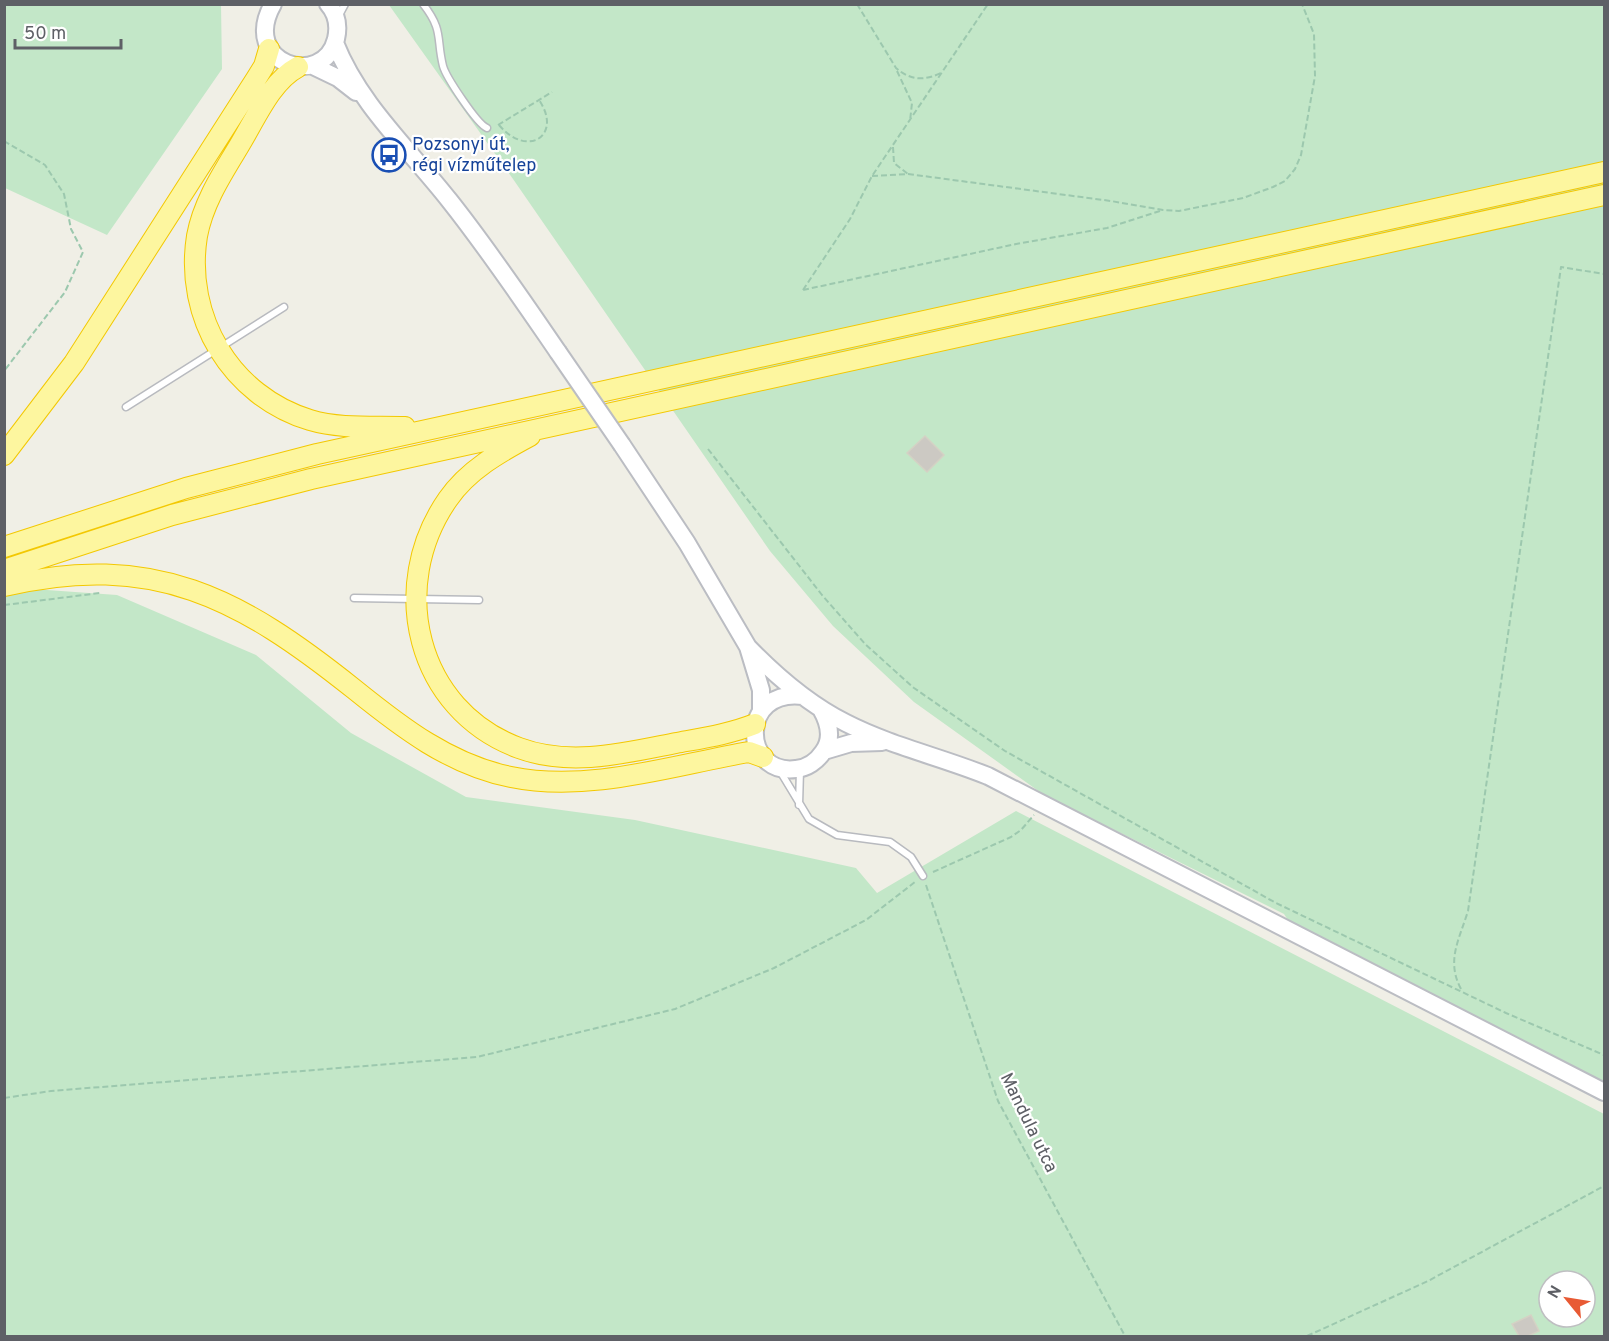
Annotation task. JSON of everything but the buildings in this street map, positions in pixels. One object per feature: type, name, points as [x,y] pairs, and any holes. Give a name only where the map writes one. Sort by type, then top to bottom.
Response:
[{"type":"highway","points":[[4,455],[74,363],[256,79],[264,66],[269,49]]},
{"type":"highway","points":[[304,66],[287,73],[274,90],[218,180],[198,234],[195,263],[201,313],[217,349],[237,376],[260,397],[284,410],[310,420],[336,426],[437,427]]},
{"type":"highway","points":[[4,547],[186,488],[437,427],[1605,172]]},
{"type":"highway","points":[[4,570],[182,512],[311,479],[555,423],[1605,195]]},
{"type":"highway","points":[[555,423],[498,453],[472,473],[449,497],[424,543],[417,570],[415,600],[422,647],[435,677],[457,706],[485,730],[519,748],[553,756],[619,754],[729,733],[758,717]]},
{"type":"highway","points":[[4,585],[79,573],[129,575],[173,583],[216,598],[298,644],[423,742],[463,762],[511,777],[557,782],[604,778],[749,752],[771,762]]},
{"type":"main road","points":[[273,4],[265,18],[263,34],[269,49],[276,58],[338,78],[364,97]]},
{"type":"main road","points":[[304,66],[330,52],[335,42],[337,20],[328,4]]},
{"type":"main road","points":[[335,42],[345,68],[364,97],[450,200],[496,262],[687,543],[748,647],[761,690],[757,747],[771,762],[800,769],[814,762],[824,751],[829,730],[821,709]]},
{"type":"main road","points":[[748,647],[782,682],[821,709],[890,742],[941,757],[988,776],[1605,1092]]},
{"type":"main road","points":[[758,717],[779,697],[803,696]]},
{"type":"main road","points":[[824,751],[851,743],[890,742]]},
{"type":"lane","points":[[337,20],[345,4]]},
{"type":"lane","points":[[423,4],[438,29],[443,69],[477,121],[487,128]]},
{"type":"lane","points":[[126,407],[284,307]]},
{"type":"lane","points":[[354,598],[479,600]]},
{"type":"lane","points":[[771,762],[809,819],[837,834],[890,842],[911,856],[923,876]]},
{"type":"lane","points":[[799,805],[800,769]]},
{"type":"path","points":[[857,4],[896,68],[912,103],[909,123]]},
{"type":"path","points":[[988,4],[872,176],[850,219],[803,290],[1016,244],[1107,228],[1163,210]]},
{"type":"path","points":[[872,176],[908,174],[1179,211],[1242,198],[1273,187],[1285,181],[1295,169],[1301,155],[1316,53],[1314,34],[1302,4]]},
{"type":"path","points":[[896,68],[913,79],[930,78],[944,72]]},
{"type":"path","points":[[487,128],[500,125],[552,92]]},
{"type":"path","points":[[500,125],[516,140],[527,143],[536,140],[544,132],[548,123],[547,115],[539,100]]},
{"type":"path","points":[[4,141],[45,165],[64,194],[71,228],[83,252],[64,292],[4,371]]},
{"type":"path","points":[[893,147],[894,162],[908,174]]},
{"type":"path","points":[[1461,989],[1452,974],[1455,951],[1468,911],[1561,267],[1605,274]]},
{"type":"path","points":[[708,448],[822,595],[866,645],[914,688],[1005,751],[1276,903],[1461,989],[1506,1013],[1605,1055]]},
{"type":"path","points":[[4,605],[100,593]]},
{"type":"path","points":[[4,1098],[63,1090],[477,1057],[675,1009],[774,968],[866,920],[923,876],[1011,837],[1021,830],[1041,803]]},
{"type":"path","name":"Mandula utca","points":[[923,876],[998,1101],[1125,1336]]},
{"type":"path","points":[[1307,1336],[1428,1281],[1605,1186]]},
{"type":"green space","points":[[4,5],[221,5],[222,69],[107,235],[5,188]]},
{"type":"green space","points":[[389,5],[1604,5],[1604,1082],[1292,926],[1284,914],[1044,795],[914,702],[833,626],[770,551],[513,179]]},
{"type":"green space","points":[[33,589],[117,595],[256,655],[351,733],[466,797],[635,820],[856,868],[877,893],[1016,811],[1604,1114],[1604,1336],[5,1336],[4,597]]},
{"type":"place","name":"Pozsonyi út, régi vízműtelep","points":[[389,155]]}]
